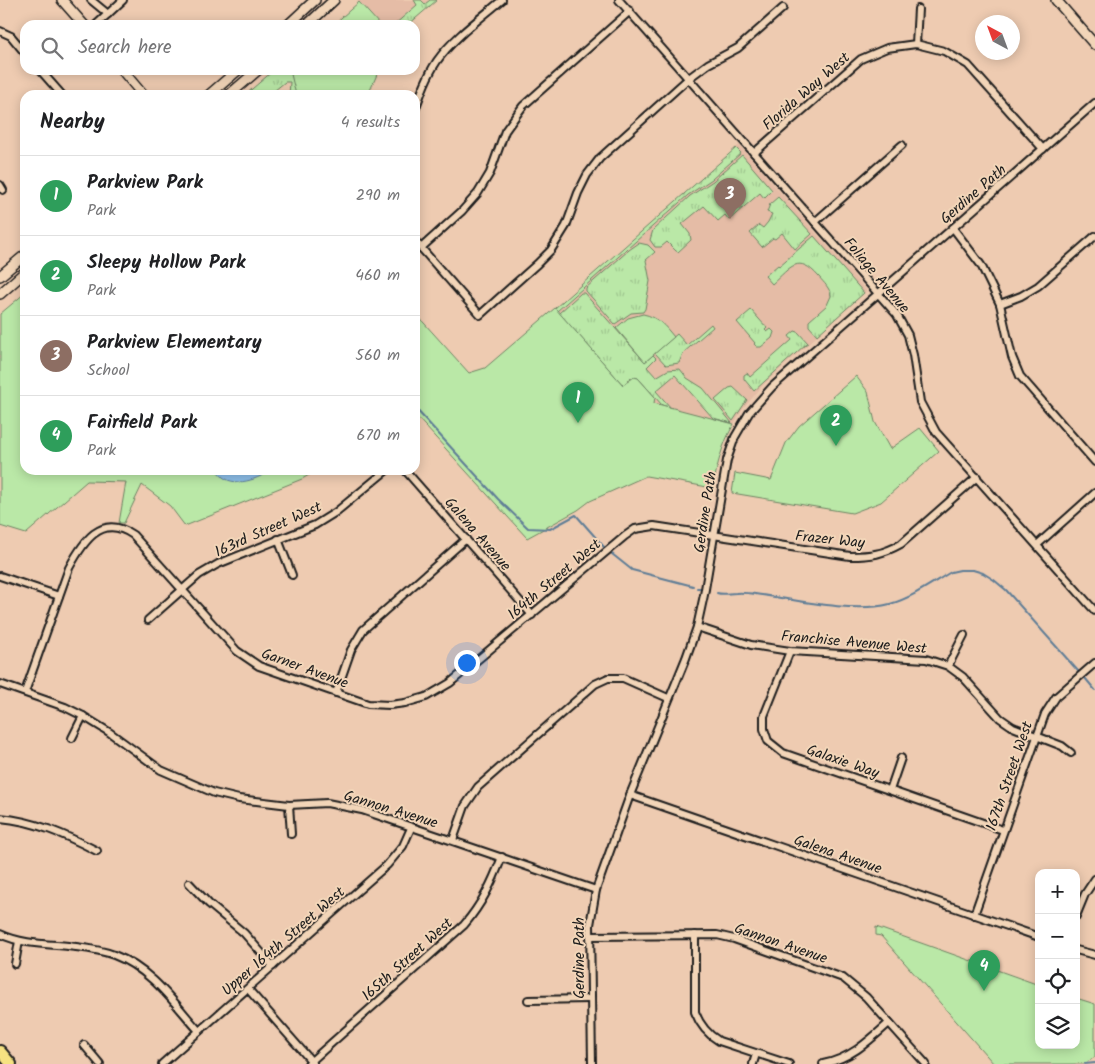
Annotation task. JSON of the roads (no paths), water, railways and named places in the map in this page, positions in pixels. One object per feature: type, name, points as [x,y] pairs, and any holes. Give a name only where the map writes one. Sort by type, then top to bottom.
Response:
[{"type":"main road","points":[[62,0],[80,20]]},
{"type":"main road","points":[[293,20],[315,0]]},
{"type":"main road","points":[[312,20],[334,0]]},
{"type":"main road","points":[[1056,0],[1095,45]]},
{"type":"main road","points":[[126,75],[139,90]]},
{"type":"main road","points":[[215,90],[232,75]]},
{"type":"main road","points":[[235,90],[252,75]]},
{"type":"main road","points":[[0,276],[20,258]]},
{"type":"main road","points":[[0,294],[20,276]]},
{"type":"main road","points":[[0,1051],[11,1064]]},
{"type":"street","points":[[91,0],[108,14]]},
{"type":"street","points":[[101,20],[123,0]]},
{"type":"street","points":[[420,95],[424,83],[438,60],[452,44],[502,0]]},
{"type":"street","name":"Foliage Avenue","points":[[619,0],[897,315],[908,335],[913,354],[920,402],[936,432],[1095,611]]},
{"type":"street","points":[[630,11],[523,106],[506,131],[490,173],[478,193],[462,211],[421,248],[480,315],[538,264],[551,250],[566,226],[578,193],[587,176],[600,158],[689,78],[708,64],[738,48],[783,8]]},
{"type":"street","points":[[916,44],[918,9]]},
{"type":"street","points":[[0,31],[11,36],[20,47]]},
{"type":"street","name":"Florida Way West","points":[[754,153],[861,59],[887,48],[916,44],[944,50],[968,65],[1043,149]]},
{"type":"street","points":[[44,75],[58,90]]},
{"type":"street","name":"Gerdine Path","points":[[592,1064],[590,936],[591,913],[596,890],[630,795],[697,627],[727,460],[735,437],[749,413],[772,387],[1095,103]]},
{"type":"street","points":[[815,222],[902,146]]},
{"type":"street","points":[[952,228],[981,265],[1000,304],[1012,356],[1020,376],[1095,462]]},
{"type":"street","points":[[1000,304],[1021,296],[1038,286],[1095,236]]},
{"type":"street","name":"163rd Street West","points":[[148,620],[199,575],[218,564],[315,524],[336,512],[381,475]]},
{"type":"street","name":"Galena Avenue","points":[[409,475],[532,615]]},
{"type":"street","name":"Frazer Way","points":[[714,535],[850,556],[874,556],[889,551],[901,544],[976,477]]},
{"type":"street","points":[[1037,545],[1095,493]]},
{"type":"street","name":"Garner Avenue","points":[[59,596],[69,568],[80,549],[97,531],[112,526],[120,527],[133,535],[237,651],[249,660],[270,671],[368,704],[405,703],[426,696]]},
{"type":"street","name":"164th Street West","points":[[426,696],[450,683],[635,529],[654,526],[714,535]]},
{"type":"street","points":[[278,539],[292,575]]},
{"type":"street","points":[[336,693],[351,650],[363,630],[466,539]]},
{"type":"street","points":[[0,576],[59,596],[26,692]]},
{"type":"street","name":"Franchise Avenue West","points":[[697,627],[751,645],[790,651],[926,660],[948,666],[963,677],[1000,718],[1012,727],[1062,746],[1071,753]]},
{"type":"street","points":[[948,666],[964,635]]},
{"type":"street","name":"Galaxie Way","points":[[790,651],[764,716],[764,729],[768,741],[783,753],[1004,830]]},
{"type":"street","name":"167th Street West","points":[[974,915],[1045,714],[1056,697],[1095,663]]},
{"type":"street","points":[[452,840],[465,806],[478,787],[595,684],[608,678],[623,678],[668,698]]},
{"type":"street","name":"Gannon Avenue","points":[[0,684],[26,692],[84,716],[155,766],[214,793],[239,799],[290,805],[327,803],[362,810],[596,890]]},
{"type":"street","points":[[72,738],[84,716]]},
{"type":"street","points":[[890,790],[901,758]]},
{"type":"street","name":"Galena Avenue","points":[[630,795],[1035,936]]},
{"type":"street","points":[[290,805],[291,834]]},
{"type":"street","points":[[0,818],[35,824],[66,835],[97,851]]},
{"type":"street","name":"Upper 164th Street West","points":[[162,1064],[388,865],[403,846],[411,828]]},
{"type":"street","name":"165th Street West","points":[[311,1063],[464,925],[477,910],[486,894],[502,857]]},
{"type":"street","points":[[1077,914],[1085,894],[1095,879]]},
{"type":"street","points":[[189,883],[209,904],[244,933],[274,966]]},
{"type":"street","points":[[0,934],[19,941],[96,950],[113,954],[127,961],[154,980],[199,1031]]},
{"type":"street","points":[[695,935],[695,1012],[699,1022],[711,1036],[719,1041],[789,1064]]},
{"type":"street","name":"Gannon Avenue","points":[[590,936],[717,935],[734,939],[835,974],[859,990],[926,1064]]},
{"type":"street","points":[[16,964],[19,941]]},
{"type":"street","points":[[1080,951],[1095,955]]},
{"type":"street","points":[[248,989],[311,1063]]},
{"type":"street","points":[[528,1000],[591,1000]]},
{"type":"street","points":[[823,1064],[852,1053],[889,1023]]},
{"type":"street","points":[[84,1046],[100,1064]]},
{"type":"street","points":[[753,1064],[756,1054]]},
{"type":"water","points":[[263,475],[242,482],[228,480],[222,476]]},
{"type":"waterway","points":[[420,413],[498,499],[528,528],[550,529],[576,515],[604,547]]},
{"type":"waterway","points":[[612,554],[632,570],[693,586]]},
{"type":"waterway","points":[[717,593],[749,593],[844,607],[876,606],[890,604],[906,598],[951,572],[973,570],[983,573],[1006,590],[1078,671]]},
{"type":"waterway","points":[[1085,678],[1095,690]]},
{"type":"waterway","points":[[1085,1064],[1095,1063]]},
{"type":"place","name":"Parkview Elementary","points":[[730,219]]},
{"type":"place","name":"Parkview Park","points":[[578,423]]},
{"type":"place","name":"Sleepy Hollow Park","points":[[836,446]]},
{"type":"place","name":"Fairfield Park","points":[[984,991]]}]
